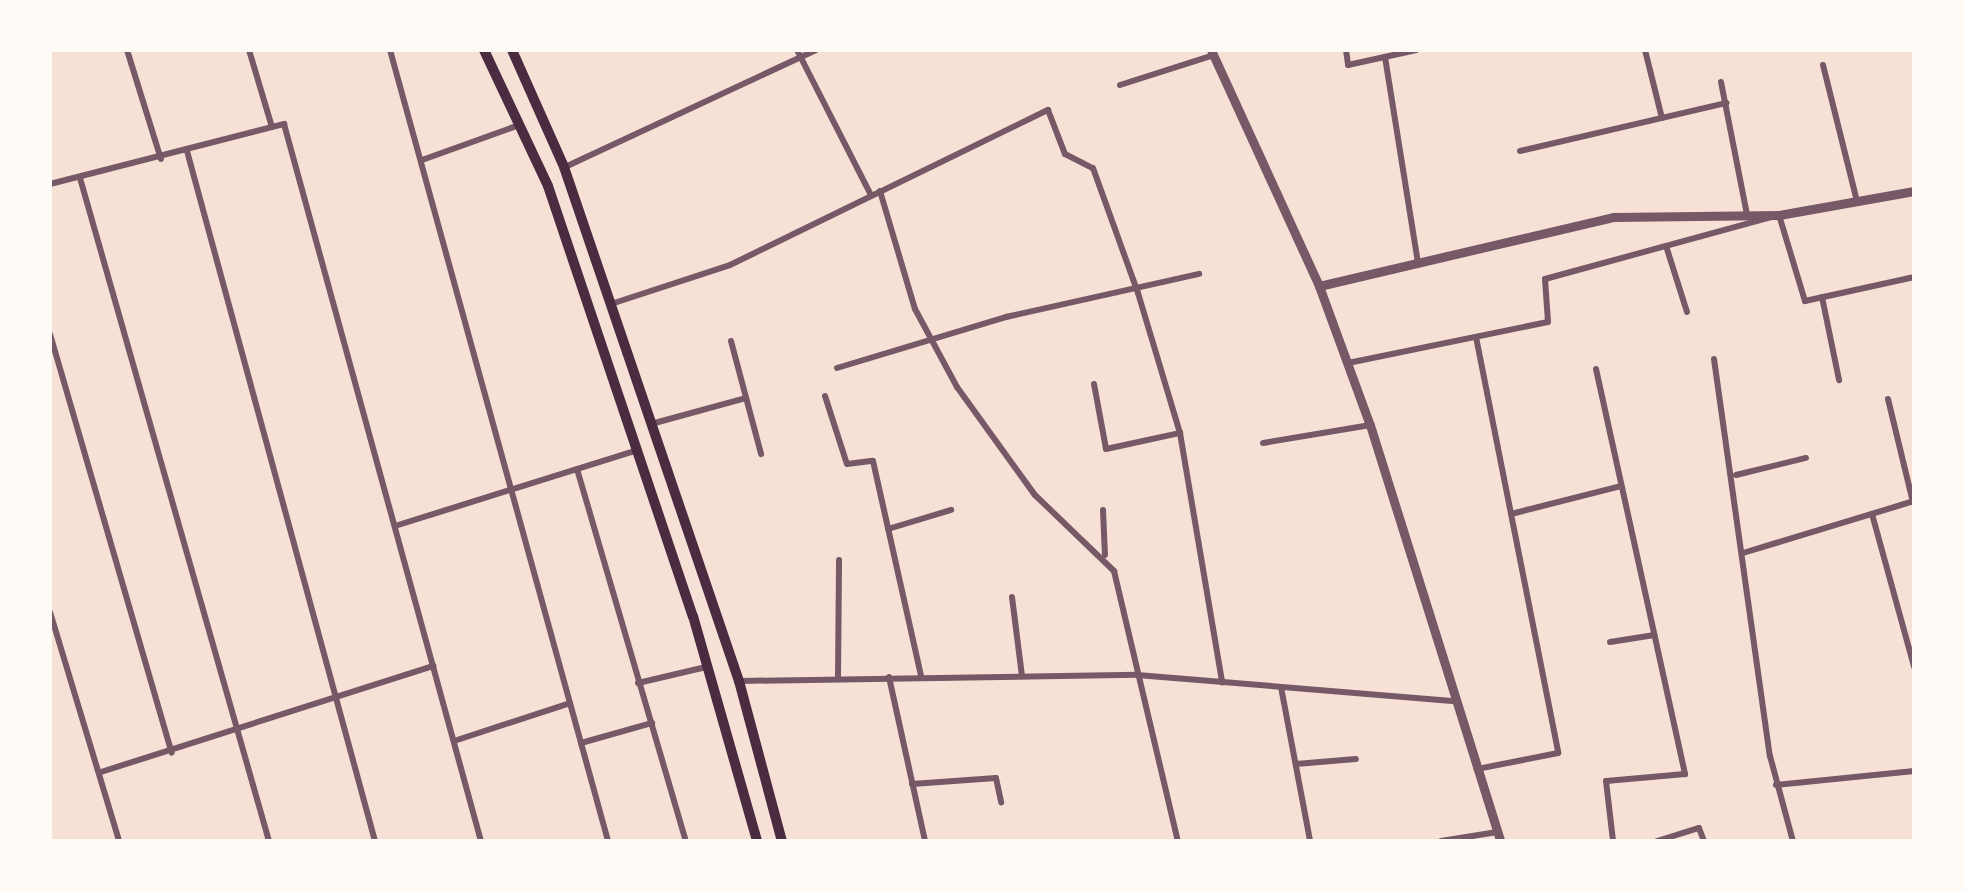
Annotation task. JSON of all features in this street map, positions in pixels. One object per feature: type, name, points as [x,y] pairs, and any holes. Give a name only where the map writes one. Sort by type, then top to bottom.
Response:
[{"type":"main road","points":[[484,50],[519,125],[637,450],[683,586],[757,841]]},
{"type":"main road","points":[[512,50],[564,167],[704,577],[739,681],[782,841]]},
{"type":"main road","points":[[683,586],[704,577]]},
{"type":"street","points":[[127,50],[161,159]]},
{"type":"street","points":[[248,50],[272,127]]},
{"type":"street","points":[[390,50],[608,841]]},
{"type":"street","points":[[564,167],[799,54],[816,50]]},
{"type":"street","points":[[1346,50],[1348,65],[1416,50]]},
{"type":"street","points":[[1645,50],[1662,118]]},
{"type":"street","points":[[1120,86],[1213,52],[1319,286],[1370,425],[1498,837],[1441,841]]},
{"type":"street","points":[[799,54],[871,195]]},
{"type":"street","points":[[1385,57],[1418,262]]},
{"type":"street","points":[[1824,65],[1857,202]]},
{"type":"street","points":[[1721,82],[1747,214]]},
{"type":"street","points":[[1520,151],[1727,103]]},
{"type":"street","points":[[610,304],[730,265],[1048,110],[1065,154],[1093,168],[1138,293],[1180,433],[1222,682]]},
{"type":"street","points":[[50,184],[161,159],[284,124],[481,841]]},
{"type":"street","points":[[422,160],[519,125]]},
{"type":"street","points":[[186,152],[331,697],[375,841]]},
{"type":"street","points":[[80,178],[233,729],[269,841]]},
{"type":"street","points":[[880,191],[929,338],[1035,496],[1106,556]]},
{"type":"street","points":[[1346,363],[1548,322],[1545,279],[1667,249],[1779,215],[1914,191]]},
{"type":"street","points":[[1319,286],[1614,218],[1779,215]]},
{"type":"street","points":[[1779,215],[1805,301],[1914,278]]},
{"type":"street","points":[[1667,249],[1687,312]]},
{"type":"street","points":[[837,368],[929,338],[1138,293],[1199,274]]},
{"type":"street","points":[[1822,297],[1839,380]]},
{"type":"street","points":[[50,334],[172,752]]},
{"type":"street","points":[[1476,337],[1514,513],[1558,753],[1477,769]]},
{"type":"street","points":[[731,341],[761,454]]},
{"type":"street","points":[[1714,360],[1736,475],[1776,785],[1793,841]]},
{"type":"street","points":[[1596,369],[1684,774],[1606,781],[1613,841]]},
{"type":"street","points":[[1094,384],[1106,449],[1180,433]]},
{"type":"street","points":[[825,396],[847,464],[873,461],[920,676]]},
{"type":"street","points":[[651,424],[746,398]]},
{"type":"street","points":[[1743,552],[1913,502],[1888,398]]},
{"type":"street","points":[[1263,443],[1370,425]]},
{"type":"street","points":[[395,526],[637,450]]},
{"type":"street","points":[[1736,475],[1806,458]]},
{"type":"street","points":[[577,469],[686,841]]},
{"type":"street","points":[[1514,513],[1621,486]]},
{"type":"street","points":[[888,528],[951,510]]},
{"type":"street","points":[[1102,510],[1106,556],[1127,605],[1138,675],[1178,841]]},
{"type":"street","points":[[1872,514],[1914,667]]},
{"type":"street","points":[[838,560],[838,679]]},
{"type":"street","points":[[1012,597],[1022,676]]},
{"type":"street","points":[[50,612],[119,841]]},
{"type":"street","points":[[1610,642],[1654,635]]},
{"type":"street","points":[[101,772],[434,666]]},
{"type":"street","points":[[638,683],[706,667]]},
{"type":"street","points":[[739,681],[1138,675],[1455,701]]},
{"type":"street","points":[[889,677],[925,841]]},
{"type":"street","points":[[1281,687],[1310,841]]},
{"type":"street","points":[[454,741],[570,704]]},
{"type":"street","points":[[581,743],[652,723]]},
{"type":"street","points":[[1296,764],[1356,759]]},
{"type":"street","points":[[1776,785],[1914,771]]},
{"type":"street","points":[[912,784],[996,778],[1001,802]]},
{"type":"street","points":[[1658,841],[1699,828],[1704,841]]}]
